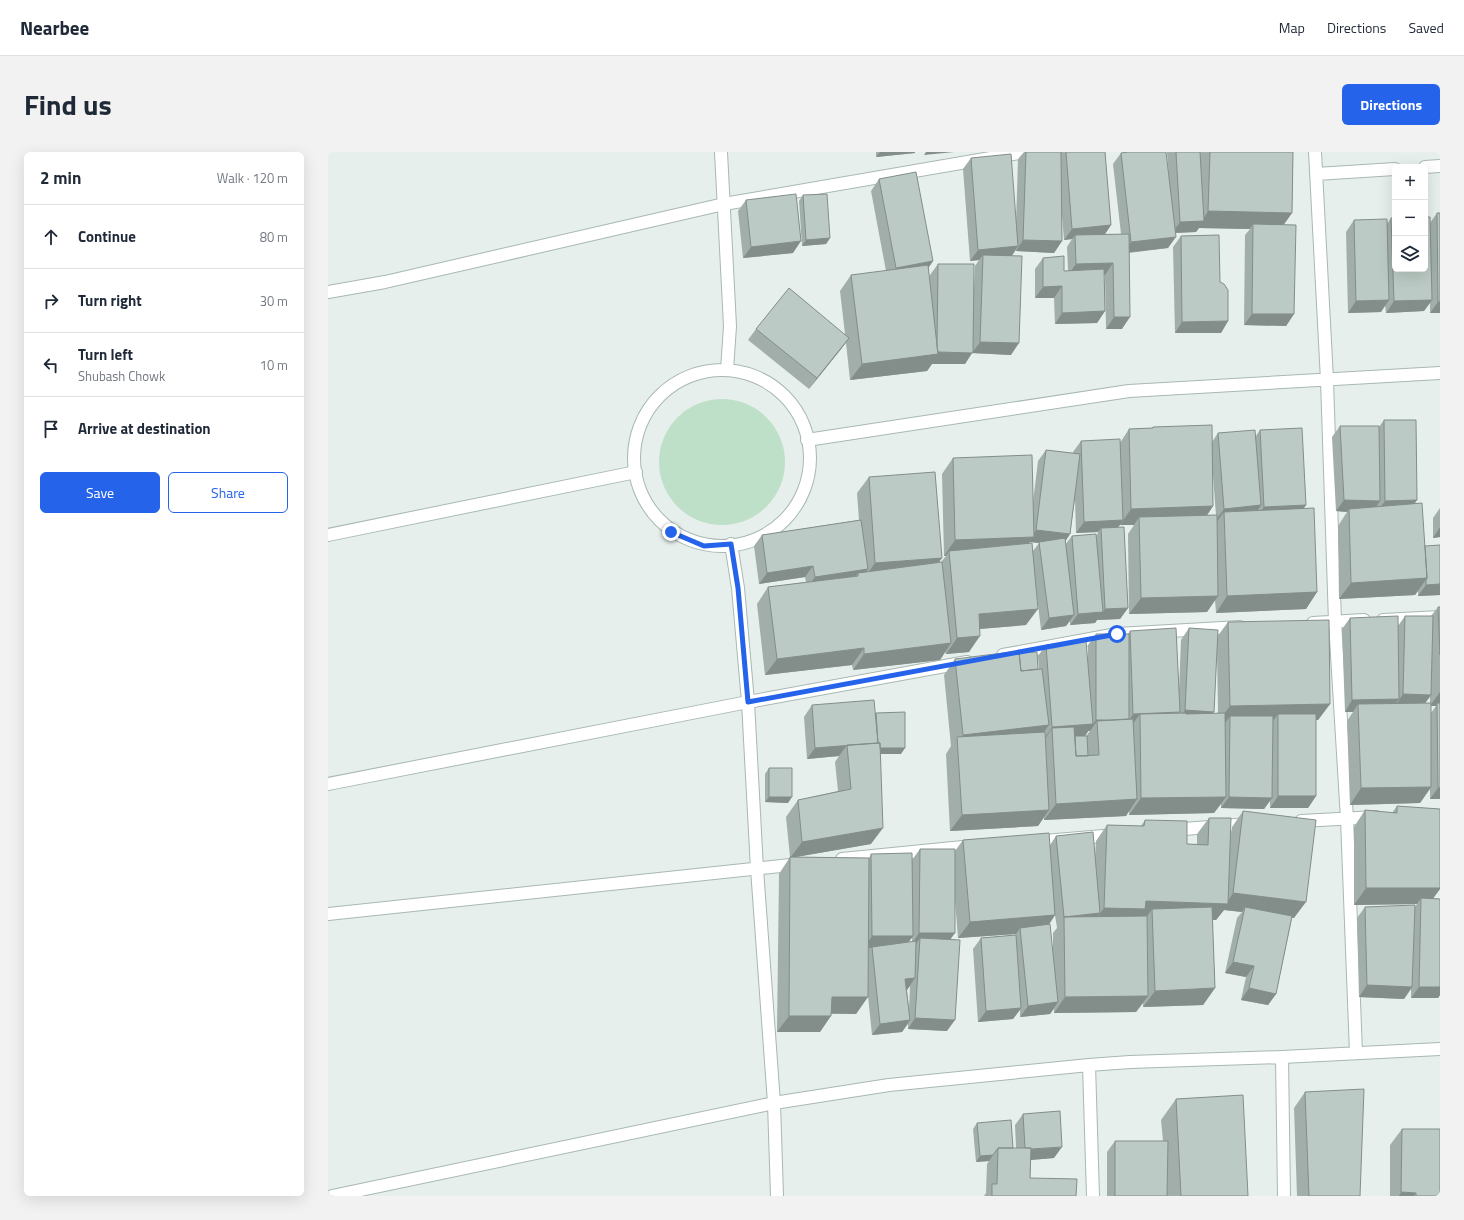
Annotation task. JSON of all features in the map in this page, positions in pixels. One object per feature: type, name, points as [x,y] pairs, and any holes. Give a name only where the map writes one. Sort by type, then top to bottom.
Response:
[{"type":"street","points":[[721,152],[730,326],[728,370]]},
{"type":"street","points":[[328,292],[393,280],[724,204],[1025,152]]},
{"type":"street","points":[[1315,152],[1327,380],[1335,622],[1347,818],[1356,1053]]},
{"type":"street","points":[[1428,167],[1440,166]]},
{"type":"street","points":[[1316,174],[1392,169]]},
{"type":"street","points":[[728,370],[743,372],[774,386],[798,411],[811,452],[808,483],[801,500],[773,531],[747,544],[704,546],[671,532],[649,509],[637,483],[634,452],[642,422],[670,387],[697,374],[728,370]]},
{"type":"street","points":[[807,440],[1129,391],[1440,373]]},
{"type":"street","points":[[328,535],[636,472]]},
{"type":"street","points":[[731,544],[738,588],[748,702],[757,869],[774,1103],[777,1196]]},
{"type":"street","points":[[1301,624],[1440,617]]},
{"type":"street","points":[[994,657],[1117,634],[1255,626]]},
{"type":"street","points":[[328,784],[748,702],[979,660]]},
{"type":"street","points":[[1287,822],[1386,816]]},
{"type":"street","points":[[1156,832],[1257,824]]},
{"type":"street","points":[[1023,842],[1124,834]]},
{"type":"street","points":[[827,861],[984,846]]},
{"type":"street","points":[[328,914],[812,863]]},
{"type":"street","points":[[332,1196],[774,1103],[889,1085],[1130,1062],[1282,1057],[1440,1049]]},
{"type":"street","points":[[1282,1057],[1284,1196]]},
{"type":"street","points":[[1089,1065],[1093,1196]]},
{"type":"green space","points":[[728,399],[752,407],[762,413],[771,422],[780,438],[784,450],[784,474],[780,486],[771,502],[762,511],[746,520],[734,524],[716,525],[692,517],[682,511],[673,502],[664,486],[660,474],[659,456],[667,432],[673,422],[682,413],[698,404],[710,400]]},
{"type":"building","points":[[1026,152],[1061,152],[1062,241],[1023,240]]},
{"type":"building","points":[[1066,152],[1105,152],[1111,225],[1072,229]]},
{"type":"building","points":[[1166,152],[1176,237],[1131,242],[1121,153]]},
{"type":"building","points":[[1176,152],[1200,152],[1204,221],[1180,222]]},
{"type":"building","points":[[1210,152],[1293,152],[1292,213],[1208,211]]},
{"type":"building","points":[[1011,154],[1018,246],[978,250],[971,158]]},
{"type":"building","points":[[916,172],[933,261],[896,268],[879,179]]},
{"type":"building","points":[[796,194],[801,241],[751,247],[746,200]]},
{"type":"building","points":[[827,194],[830,238],[806,240],[803,195]]},
{"type":"building","points":[[1437,213],[1440,213],[1440,302],[1438,302]]},
{"type":"building","points":[[1428,217],[1430,217],[1432,300],[1394,301],[1393,272],[1428,272]]},
{"type":"building","points":[[1391,218],[1392,218],[1392,246]]},
{"type":"building","points":[[1387,219],[1389,300],[1356,301],[1354,220]]},
{"type":"building","points":[[1253,224],[1296,225],[1294,314],[1252,314]]},
{"type":"building","points":[[1129,234],[1130,317],[1114,317],[1113,263],[1076,264],[1075,235]]},
{"type":"building","points":[[1219,235],[1220,282],[1224,284],[1228,290],[1228,321],[1182,322],[1181,236]]},
{"type":"building","points":[[983,255],[1022,256],[1019,343],[980,342]]},
{"type":"building","points":[[1064,256],[1064,271],[1104,269],[1105,311],[1062,313],[1062,286],[1043,287],[1043,258]]},
{"type":"building","points":[[938,264],[974,264],[973,353],[938,352]]},
{"type":"building","points":[[928,265],[938,354],[862,364],[851,275]]},
{"type":"building","points":[[789,288],[849,338],[817,378],[756,329]]},
{"type":"building","points":[[1384,420],[1416,420],[1417,500],[1385,501]]},
{"type":"building","points":[[1212,425],[1213,506],[1131,509],[1129,429]]},
{"type":"building","points":[[1340,426],[1379,426],[1380,501],[1344,500]]},
{"type":"building","points":[[1302,428],[1306,505],[1264,507],[1260,430]]},
{"type":"building","points":[[1255,430],[1261,505],[1224,509],[1218,433]]},
{"type":"building","points":[[1120,439],[1123,520],[1084,522],[1081,441]]},
{"type":"building","points":[[1046,450],[1080,454],[1070,534],[1036,530]]},
{"type":"building","points":[[1032,455],[1034,537],[955,540],[953,458]]},
{"type":"building","points":[[935,472],[942,558],[875,563],[869,477]]},
{"type":"building","points":[[1422,503],[1427,578],[1351,583],[1349,509]]},
{"type":"building","points":[[1314,508],[1317,592],[1227,596],[1224,512]]},
{"type":"building","points":[[1217,515],[1218,596],[1141,598],[1139,517]]},
{"type":"building","points":[[861,520],[868,569],[815,577],[813,566],[767,573],[762,535]]},
{"type":"building","points":[[1124,527],[1128,608],[1105,609],[1101,528]]},
{"type":"building","points":[[1096,534],[1103,612],[1078,614],[1072,536]]},
{"type":"building","points":[[1065,538],[1074,615],[1049,618],[1039,542]]},
{"type":"building","points":[[1032,543],[1038,609],[979,614],[980,636],[957,638],[949,551]]},
{"type":"building","points":[[1440,545],[1440,584],[1426,585],[1425,546]]},
{"type":"building","points":[[942,562],[951,643],[864,654],[864,648],[777,659],[768,587],[858,576],[858,573]]},
{"type":"building","points":[[1438,607],[1440,607],[1440,655]]},
{"type":"building","points":[[1398,616],[1399,699],[1352,700],[1350,618]]},
{"type":"building","points":[[1405,616],[1433,616],[1431,695],[1403,694]]},
{"type":"building","points":[[1329,620],[1330,704],[1230,706],[1228,622]]},
{"type":"building","points":[[1176,628],[1180,712],[1133,714],[1130,631]]},
{"type":"building","points":[[1189,628],[1218,630],[1214,712],[1185,710]]},
{"type":"building","points":[[1096,634],[1129,634],[1129,719],[1096,720]]},
{"type":"building","points":[[1086,641],[1093,724],[1052,727],[1046,645]]},
{"type":"building","points":[[1019,651],[1021,671],[1042,669],[1049,725],[963,735],[955,659]]},
{"type":"building","points":[[1037,652],[1038,669],[1021,671],[1019,653]]},
{"type":"building","points":[[874,700],[878,743],[815,748],[812,705]]},
{"type":"building","points":[[1431,703],[1431,787],[1361,788],[1358,704]]},
{"type":"building","points":[[1437,703],[1440,703],[1440,788],[1438,788]]},
{"type":"building","points":[[905,712],[905,748],[880,748],[880,743],[878,743],[876,713]]},
{"type":"building","points":[[1225,713],[1226,797],[1141,798],[1140,714]]},
{"type":"building","points":[[1278,714],[1316,714],[1316,796],[1278,796]]},
{"type":"building","points":[[1230,716],[1273,716],[1272,798],[1229,797]]},
{"type":"building","points":[[1133,719],[1137,799],[1056,804],[1052,728],[1074,727],[1076,756],[1099,755],[1097,721]]},
{"type":"building","points":[[1045,732],[1049,810],[962,815],[957,737]]},
{"type":"building","points":[[1075,736],[1087,736],[1088,756],[1076,756]]},
{"type":"building","points":[[880,743],[883,828],[802,842],[798,800],[851,789],[847,745]]},
{"type":"building","points":[[769,768],[792,768],[792,797],[769,797]]},
{"type":"building","points":[[1397,806],[1440,809],[1440,888],[1366,888],[1365,810],[1397,813]]},
{"type":"building","points":[[1243,811],[1316,820],[1306,902],[1233,893]]},
{"type":"building","points":[[1209,818],[1231,818],[1228,904],[1146,901],[1145,909],[1104,908],[1107,825],[1144,826],[1145,820],[1187,821],[1187,844],[1208,845]]},
{"type":"building","points":[[1093,832],[1100,913],[1064,917],[1056,836]]},
{"type":"building","points":[[1049,833],[1055,915],[970,922],[963,840]]},
{"type":"building","points":[[920,849],[955,849],[955,933],[919,933]]},
{"type":"building","points":[[912,853],[913,936],[872,936],[871,854]]},
{"type":"building","points":[[790,857],[869,858],[868,997],[832,997],[831,1016],[789,1016]]},
{"type":"building","points":[[1421,898],[1440,899],[1440,987],[1419,987]]},
{"type":"building","points":[[1415,905],[1412,987],[1367,985],[1365,907]]},
{"type":"building","points":[[1212,907],[1215,988],[1155,991],[1152,909]]},
{"type":"building","points":[[1245,907],[1292,916],[1276,994],[1249,988],[1254,966],[1233,962]]},
{"type":"building","points":[[1147,916],[1148,996],[1065,997],[1064,917]]},
{"type":"building","points":[[1050,924],[1058,1002],[1028,1006],[1020,928]]},
{"type":"building","points":[[1016,935],[1021,1008],[986,1011],[981,938]]},
{"type":"building","points":[[920,938],[960,940],[955,1020],[915,1018]]},
{"type":"building","points":[[916,941],[915,978],[905,979],[910,1020],[880,1024],[872,947]]},
{"type":"building","points":[[1364,1089],[1360,1196],[1309,1196],[1305,1092]]},
{"type":"building","points":[[1243,1095],[1248,1196],[1181,1196],[1176,1099]]},
{"type":"building","points":[[1060,1111],[1062,1147],[1025,1148],[1023,1114]]},
{"type":"building","points":[[1011,1120],[1013,1148],[998,1148],[993,1155],[980,1156],[977,1123]]},
{"type":"building","points":[[1402,1129],[1440,1129],[1440,1196],[1416,1196],[1416,1193],[1401,1192]]},
{"type":"building","points":[[1115,1141],[1168,1141],[1167,1196],[1115,1196]]},
{"type":"building","points":[[998,1148],[1031,1148],[1030,1178],[1077,1179],[1076,1196],[992,1196],[992,1184],[997,1184]]},
{"type":"route","points":[[671,532],[704,546],[731,544],[738,588],[748,702],[1117,634]]}]
